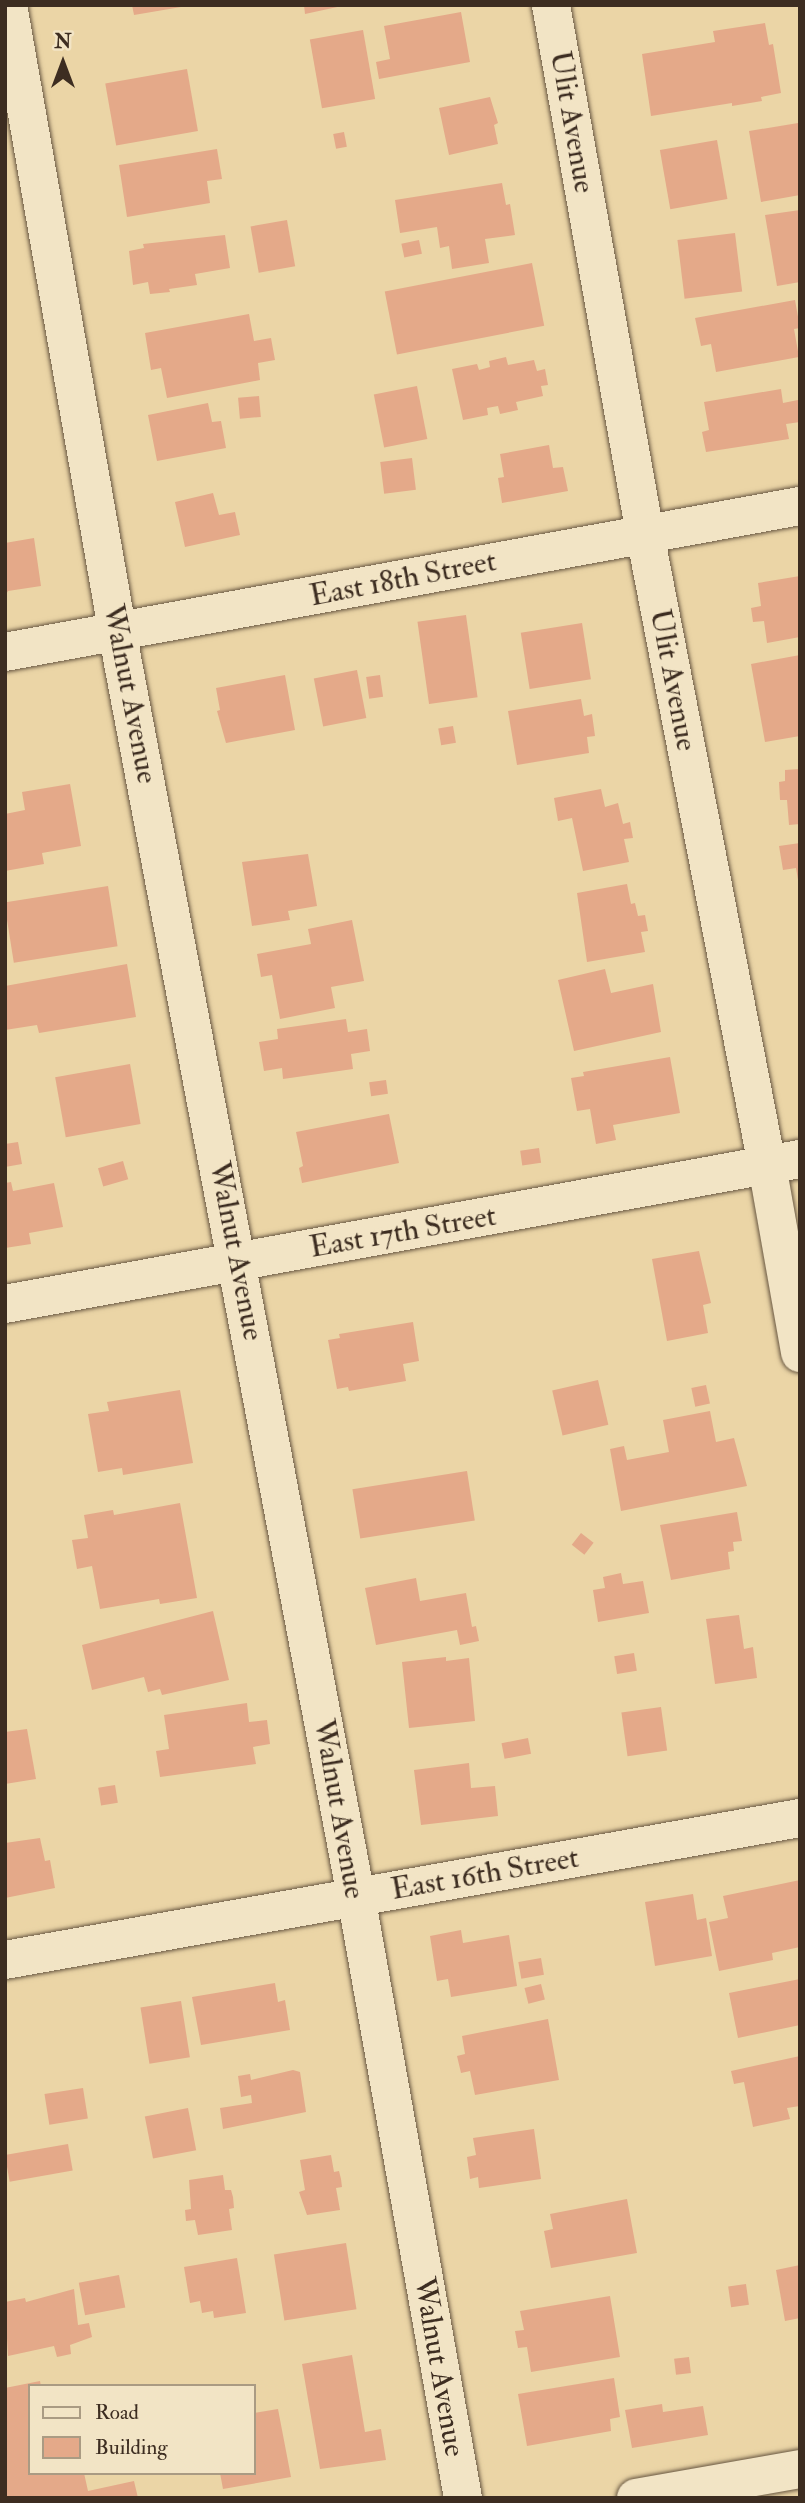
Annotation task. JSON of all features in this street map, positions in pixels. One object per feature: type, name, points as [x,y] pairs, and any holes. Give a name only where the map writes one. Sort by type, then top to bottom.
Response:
[{"type":"street","name":"Walnut Avenue","points":[[8,5],[118,631],[356,1896],[463,2498]]},
{"type":"street","name":"Ulit Avenue","points":[[551,5],[645,534],[783,1162],[800,1353]]},
{"type":"street","name":"East 18th Street","points":[[5,652],[800,506]]},
{"type":"street","name":"East 17th Street","points":[[5,1304],[783,1162]]},
{"type":"street","name":"East 16th Street","points":[[5,1960],[800,1818]]},
{"type":"street","points":[[636,2498],[800,2469]]},
{"type":"building","points":[[132,5],[181,5],[181,7],[134,15]]},
{"type":"building","points":[[304,5],[342,5],[342,6],[305,14]]},
{"type":"building","points":[[461,12],[470,62],[379,79],[376,62],[390,59],[384,26]]},
{"type":"building","points":[[765,23],[769,45],[773,44],[781,93],[761,97],[762,101],[651,116],[642,54],[715,42],[713,31]]},
{"type":"building","points":[[363,30],[375,99],[322,108],[310,39]]},
{"type":"building","points":[[187,69],[198,131],[116,145],[105,83]]},
{"type":"building","points":[[490,97],[498,123],[494,125],[498,144],[449,155],[439,108]]},
{"type":"building","points":[[798,123],[800,195],[761,202],[749,131]]},
{"type":"building","points":[[344,132],[347,147],[336,149],[333,134]]},
{"type":"building","points":[[717,140],[727,199],[670,209],[660,150]]},
{"type":"building","points":[[217,149],[222,179],[207,181],[210,203],[127,217],[119,165]]},
{"type":"building","points":[[502,183],[506,205],[510,204],[515,235],[485,239],[489,263],[452,269],[449,246],[440,248],[437,227],[400,233],[395,200]]},
{"type":"building","points":[[800,210],[800,282],[777,286],[765,215]]},
{"type":"building","points":[[287,220],[295,266],[259,273],[251,226]]},
{"type":"building","points":[[735,233],[742,292],[685,299],[677,240]]},
{"type":"building","points":[[225,235],[230,268],[195,274],[197,285],[169,289],[170,292],[150,294],[148,282],[133,285],[129,251],[144,248],[143,244]]},
{"type":"building","points":[[419,240],[422,254],[404,257],[401,244]]},
{"type":"building","points":[[532,263],[544,326],[397,354],[385,292]]},
{"type":"building","points":[[795,300],[800,328],[794,329],[799,357],[716,372],[711,344],[701,346],[695,318]]},
{"type":"building","points":[[249,314],[254,341],[271,338],[275,360],[258,363],[260,380],[167,398],[161,368],[151,370],[145,333]]},
{"type":"building","points":[[506,357],[508,365],[534,360],[537,371],[545,369],[548,385],[541,386],[543,396],[516,402],[518,410],[500,414],[498,406],[487,408],[488,415],[463,420],[452,369],[477,364],[479,370],[490,367],[489,361]]},
{"type":"building","points":[[417,386],[427,439],[384,447],[374,394]]},
{"type":"building","points":[[781,389],[783,403],[798,400],[800,422],[786,424],[789,439],[706,452],[702,432],[709,430],[704,402]]},
{"type":"building","points":[[259,396],[261,417],[240,419],[238,398]]},
{"type":"building","points":[[208,403],[212,422],[221,421],[226,448],[157,461],[148,415]]},
{"type":"building","points":[[549,445],[553,468],[563,467],[568,491],[502,503],[498,478],[504,477],[500,454]]},
{"type":"building","points":[[412,458],[416,490],[384,494],[380,462]]},
{"type":"building","points":[[213,493],[219,515],[235,512],[240,535],[185,547],[175,502]]},
{"type":"building","points":[[34,538],[41,586],[8,591],[5,596],[5,543]]},
{"type":"building","points":[[800,576],[800,637],[767,643],[764,621],[753,622],[751,608],[761,606],[758,583]]},
{"type":"building","points":[[466,615],[478,697],[429,704],[417,622]]},
{"type":"building","points":[[582,623],[591,679],[530,689],[521,633]]},
{"type":"building","points":[[800,655],[800,736],[765,742],[751,664]]},
{"type":"building","points":[[357,670],[366,718],[323,726],[314,678]]},
{"type":"building","points":[[285,675],[295,730],[226,743],[217,711],[220,710],[216,688]]},
{"type":"building","points":[[380,675],[383,697],[369,699],[366,677]]},
{"type":"building","points":[[581,699],[584,716],[592,714],[595,736],[587,737],[589,753],[517,765],[508,711]]},
{"type":"building","points":[[453,726],[456,743],[441,745],[438,729]]},
{"type":"building","points":[[800,769],[800,824],[789,825],[787,800],[780,800],[779,782],[785,781],[785,770]]},
{"type":"building","points":[[70,784],[81,846],[42,853],[44,864],[5,871],[5,814],[25,810],[22,792]]},
{"type":"building","points":[[601,789],[605,807],[618,803],[623,824],[630,822],[633,838],[624,839],[629,862],[583,871],[572,818],[558,821],[554,798]]},
{"type":"building","points":[[800,843],[798,880],[796,868],[783,870],[779,846]]},
{"type":"building","points":[[308,854],[317,906],[288,911],[290,920],[252,926],[242,862]]},
{"type":"building","points":[[627,884],[631,904],[635,903],[638,916],[645,915],[648,931],[641,932],[645,952],[587,962],[577,893]]},
{"type":"building","points":[[108,886],[118,946],[14,963],[5,902]]},
{"type":"building","points":[[352,920],[364,981],[331,987],[335,1008],[280,1019],[272,975],[261,977],[257,954],[311,944],[308,929]]},
{"type":"building","points":[[127,964],[136,1017],[39,1033],[37,1025],[5,1030],[5,986]]},
{"type":"building","points":[[605,969],[611,993],[653,984],[661,1032],[574,1051],[558,980]]},
{"type":"building","points":[[346,1019],[348,1032],[367,1029],[370,1051],[351,1054],[353,1069],[283,1079],[282,1068],[264,1071],[259,1042],[278,1039],[277,1029]]},
{"type":"building","points":[[670,1057],[680,1113],[613,1125],[616,1140],[596,1144],[590,1109],[577,1111],[571,1078],[584,1076],[583,1072]]},
{"type":"building","points":[[130,1064],[141,1124],[66,1137],[55,1077]]},
{"type":"building","points":[[386,1080],[388,1094],[371,1096],[369,1082]]},
{"type":"building","points":[[389,1114],[399,1163],[302,1183],[299,1168],[303,1166],[296,1132]]},
{"type":"building","points":[[18,1142],[22,1164],[5,1167],[5,1144]]},
{"type":"building","points":[[539,1148],[541,1163],[522,1165],[520,1151]]},
{"type":"building","points":[[123,1161],[128,1179],[103,1186],[98,1168]]},
{"type":"building","points":[[11,1182],[13,1191],[54,1183],[63,1227],[29,1233],[31,1244],[5,1248],[5,1183]]},
{"type":"building","points":[[699,1251],[711,1303],[703,1305],[708,1333],[667,1341],[652,1259]]},
{"type":"building","points":[[413,1322],[419,1361],[403,1364],[406,1381],[349,1391],[348,1387],[337,1389],[328,1340],[340,1338],[339,1334]]},
{"type":"building","points":[[598,1380],[608,1425],[563,1435],[552,1391]]},
{"type":"building","points":[[706,1385],[710,1404],[695,1407],[691,1388]]},
{"type":"building","points":[[180,1390],[193,1463],[123,1475],[122,1468],[98,1472],[88,1414],[109,1411],[107,1402]]},
{"type":"building","points":[[710,1411],[716,1442],[734,1438],[747,1486],[621,1511],[610,1449],[624,1446],[627,1460],[669,1452],[663,1420]]},
{"type":"building","points":[[467,1471],[475,1520],[360,1539],[352,1489]]},
{"type":"building","points":[[180,1503],[197,1598],[160,1604],[159,1599],[100,1609],[92,1566],[77,1569],[72,1540],[88,1538],[84,1515],[113,1510],[114,1515]]},
{"type":"building","points":[[737,1512],[742,1541],[733,1542],[734,1551],[728,1552],[730,1569],[671,1580],[660,1525]]},
{"type":"building","points":[[581,1533],[594,1543],[584,1555],[572,1545]]},
{"type":"building","points":[[621,1573],[623,1584],[643,1581],[649,1613],[598,1622],[593,1590],[605,1588],[603,1577]]},
{"type":"building","points":[[416,1578],[420,1601],[466,1593],[472,1627],[476,1626],[479,1641],[460,1645],[457,1630],[376,1645],[365,1588]]},
{"type":"building","points":[[213,1611],[229,1680],[162,1695],[160,1689],[148,1692],[144,1677],[92,1690],[82,1645]]},
{"type":"building","points":[[739,1615],[744,1649],[753,1647],[757,1678],[715,1684],[706,1619]]},
{"type":"building","points":[[634,1653],[637,1671],[617,1674],[614,1656]]},
{"type":"building","points":[[446,1657],[446,1661],[469,1658],[475,1721],[409,1728],[402,1662]]},
{"type":"building","points":[[247,1703],[249,1722],[267,1720],[270,1744],[253,1747],[256,1764],[160,1777],[156,1751],[169,1749],[164,1715]]},
{"type":"building","points":[[661,1707],[667,1751],[628,1756],[621,1713]]},
{"type":"building","points":[[27,1729],[36,1779],[5,1784],[5,1732]]},
{"type":"building","points":[[528,1738],[531,1754],[505,1759],[501,1743]]},
{"type":"building","points":[[469,1763],[471,1788],[495,1786],[498,1816],[421,1825],[414,1770]]},
{"type":"building","points":[[115,1785],[118,1803],[101,1805],[98,1788]]},
{"type":"building","points":[[40,1838],[45,1861],[50,1860],[55,1888],[5,1898],[5,1843]]},
{"type":"building","points":[[800,1880],[800,1947],[772,1953],[773,1960],[719,1971],[709,1922],[728,1918],[723,1896]]},
{"type":"building","points":[[693,1894],[697,1920],[706,1918],[712,1956],[655,1966],[645,1902]]},
{"type":"building","points":[[461,1930],[463,1943],[509,1935],[517,1986],[451,1997],[448,1979],[437,1981],[430,1936]]},
{"type":"building","points":[[541,1958],[544,1975],[521,1979],[518,1962]]},
{"type":"building","points":[[800,1979],[800,2025],[738,2038],[729,1993]]},
{"type":"building","points":[[275,1983],[278,2002],[285,2000],[290,2030],[201,2045],[192,1997]]},
{"type":"building","points":[[541,1984],[545,2000],[528,2004],[525,1988]]},
{"type":"building","points":[[181,2001],[190,2057],[149,2064],[141,2007]]},
{"type":"building","points":[[548,2019],[559,2080],[475,2095],[470,2071],[461,2073],[457,2056],[465,2054],[462,2036]]},
{"type":"building","points":[[800,2056],[800,2106],[787,2108],[790,2119],[753,2127],[744,2082],[734,2084],[731,2071]]},
{"type":"building","points":[[293,2070],[300,2072],[306,2112],[223,2129],[220,2108],[252,2103],[251,2095],[241,2097],[238,2076],[250,2074],[251,2080]]},
{"type":"building","points":[[83,2088],[88,2119],[49,2125],[44,2094]]},
{"type":"building","points":[[188,2108],[196,2150],[153,2159],[145,2116]]},
{"type":"building","points":[[534,2129],[541,2179],[479,2188],[478,2177],[470,2179],[467,2157],[476,2155],[473,2138]]},
{"type":"building","points":[[68,2144],[73,2171],[10,2182],[5,2155]]},
{"type":"building","points":[[331,2155],[334,2172],[339,2171],[341,2179],[342,2187],[336,2188],[340,2210],[307,2215],[299,2192],[305,2190],[300,2160]]},
{"type":"building","points":[[223,2175],[225,2190],[231,2190],[233,2197],[234,2208],[229,2209],[232,2230],[198,2235],[195,2220],[186,2221],[185,2210],[191,2209],[189,2180]]},
{"type":"building","points":[[627,2199],[637,2253],[551,2268],[544,2231],[553,2229],[550,2214]]},
{"type":"building","points":[[346,2243],[356,2309],[284,2321],[274,2254]]},
{"type":"building","points":[[237,2258],[246,2313],[214,2318],[213,2311],[202,2313],[200,2301],[190,2303],[184,2267]]},
{"type":"building","points":[[800,2265],[800,2318],[785,2321],[776,2270]]},
{"type":"building","points":[[119,2275],[125,2307],[85,2315],[79,2283]]},
{"type":"building","points":[[746,2284],[749,2305],[731,2307],[728,2287]]},
{"type":"building","points":[[74,2289],[78,2325],[89,2323],[92,2337],[70,2345],[71,2354],[57,2357],[54,2346],[8,2356],[5,2302],[25,2298],[26,2302]]},
{"type":"building","points":[[610,2296],[620,2357],[531,2372],[527,2347],[518,2348],[515,2331],[524,2330],[520,2311]]},
{"type":"building","points":[[352,2355],[365,2432],[381,2429],[386,2460],[320,2469],[302,2364]]},
{"type":"building","points":[[689,2357],[691,2373],[676,2375],[674,2359]]},
{"type":"building","points":[[614,2378],[620,2417],[610,2419],[611,2431],[527,2446],[518,2394]]},
{"type":"building","points":[[40,2381],[41,2384],[28,2384],[28,2475],[84,2475],[88,2491],[134,2481],[138,2498],[5,2498],[5,2388]]},
{"type":"building","points":[[662,2404],[663,2412],[703,2406],[708,2435],[632,2448],[625,2410]]},
{"type":"building","points":[[278,2409],[291,2477],[223,2489],[220,2475],[256,2475],[256,2413]]}]
